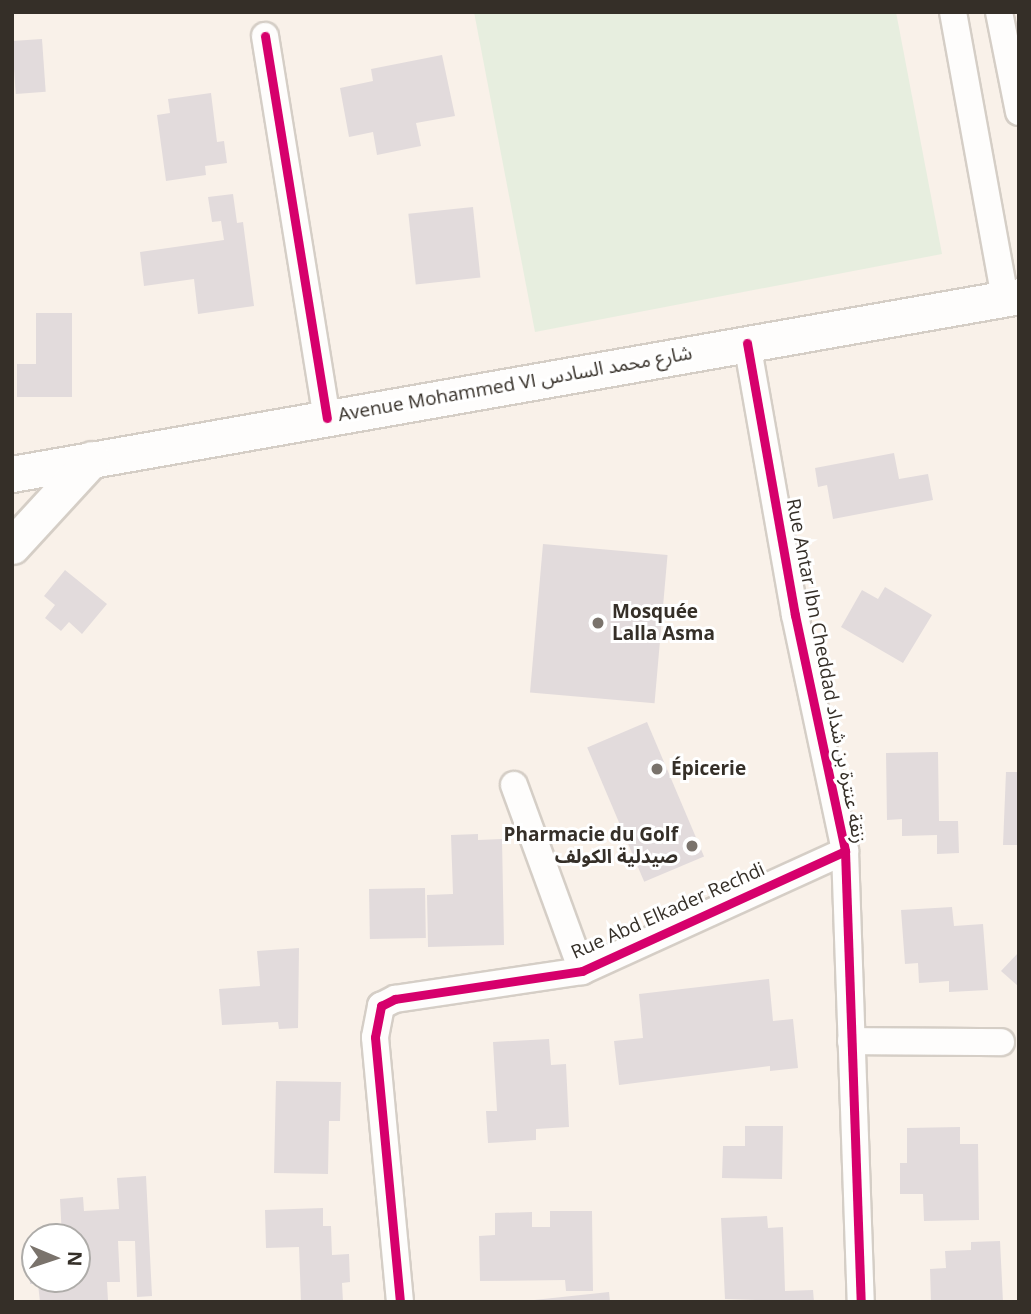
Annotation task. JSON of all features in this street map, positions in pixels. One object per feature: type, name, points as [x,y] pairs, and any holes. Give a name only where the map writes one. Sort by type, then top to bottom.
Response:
[{"type":"main road","name":"Avenue Mohammed VI شارع محمد السادس","points":[[12,474],[1012,297]]},
{"type":"main road","points":[[12,546],[92,459]]},
{"type":"street","points":[[953,12],[1012,297]]},
{"type":"street","points":[[999,12],[1019,112]]},
{"type":"street","points":[[265,36],[327,418]]},
{"type":"street","name":"Rue Antar Ibn Cheddad زنقة عنترة بن شداد","points":[[747,343],[794,615],[845,851],[861,1302]]},
{"type":"street","points":[[514,785],[582,971]]},
{"type":"street","name":"Rue Abd Elkader Rechdi","points":[[400,1302],[374,1037],[377,1014],[395,999],[582,971],[845,851]]},
{"type":"street","points":[[851,1041],[1001,1042]]},
{"type":"green space","points":[[474,12],[896,12],[942,254],[535,332]]},
{"type":"building","points":[[42,39],[46,92],[16,94],[12,41]]},
{"type":"building","points":[[442,55],[455,116],[416,123],[421,146],[377,155],[373,132],[349,137],[340,88],[373,81],[371,69]]},
{"type":"building","points":[[211,93],[217,142],[224,141],[227,163],[205,166],[206,175],[166,181],[157,115],[170,113],[168,99]]},
{"type":"building","points":[[233,194],[237,223],[243,222],[254,306],[198,314],[194,279],[144,286],[140,252],[224,240],[221,221],[212,222],[208,197]]},
{"type":"building","points":[[473,207],[480,278],[416,284],[408,214]]},
{"type":"building","points":[[36,313],[72,313],[72,397],[17,397],[17,364],[36,364]]},
{"type":"building","points":[[894,453],[899,479],[928,474],[933,500],[833,519],[827,485],[818,487],[815,468]]},
{"type":"building","name":"Mosquée Lalla Asma","points":[[543,544],[668,555],[655,703],[530,692]]},
{"type":"building","points":[[65,570],[107,604],[82,634],[69,622],[61,631],[45,618],[55,605],[44,596]]},
{"type":"building","points":[[885,587],[932,615],[903,663],[841,627],[862,590],[878,599]]},
{"type":"building","points":[[647,722],[704,856],[644,882],[587,747]]},
{"type":"building","points":[[938,752],[939,821],[958,821],[959,853],[937,854],[937,835],[902,836],[902,819],[887,820],[886,753]]},
{"type":"building","points":[[1006,772],[1019,772],[1019,845],[1003,845]]},
{"type":"building","points":[[478,834],[478,840],[502,839],[504,945],[428,947],[427,895],[453,894],[451,835]]},
{"type":"building","points":[[425,888],[426,938],[370,939],[369,889]]},
{"type":"building","points":[[952,907],[954,926],[983,924],[988,990],[949,992],[949,981],[919,983],[918,963],[905,964],[901,910]]},
{"type":"building","points":[[299,948],[298,1028],[279,1029],[278,1022],[222,1025],[219,989],[260,986],[257,951]]},
{"type":"building","points":[[1019,952],[1019,987],[1001,971]]},
{"type":"building","points":[[769,979],[773,1021],[793,1019],[798,1068],[770,1071],[770,1066],[619,1085],[614,1041],[643,1038],[639,994]]},
{"type":"building","points":[[549,1039],[551,1065],[566,1064],[569,1127],[536,1129],[536,1140],[488,1143],[486,1111],[497,1111],[493,1042]]},
{"type":"building","points":[[276,1081],[341,1082],[340,1121],[329,1121],[328,1174],[274,1173]]},
{"type":"building","points":[[745,1126],[783,1126],[782,1179],[722,1178],[723,1146],[745,1146]]},
{"type":"building","points":[[960,1127],[960,1144],[978,1144],[979,1220],[924,1221],[923,1194],[900,1194],[900,1163],[907,1163],[907,1128]]},
{"type":"building","points":[[146,1176],[152,1296],[137,1297],[135,1241],[118,1241],[120,1282],[107,1282],[108,1301],[40,1302],[39,1293],[91,1293],[91,1223],[61,1223],[60,1199],[83,1197],[84,1211],[119,1209],[117,1178]]},
{"type":"building","points":[[323,1208],[323,1226],[331,1226],[332,1255],[349,1254],[350,1282],[342,1283],[343,1302],[301,1302],[299,1247],[266,1248],[265,1210]]},
{"type":"building","points":[[550,1211],[592,1211],[593,1291],[566,1291],[565,1280],[480,1281],[479,1236],[495,1235],[495,1213],[532,1212],[532,1227],[550,1227]]},
{"type":"building","points":[[767,1216],[768,1228],[783,1227],[785,1291],[813,1290],[814,1302],[725,1299],[721,1218]]},
{"type":"building","points":[[1000,1241],[1003,1302],[931,1302],[930,1269],[946,1268],[945,1251],[971,1250],[971,1242]]},
{"type":"building","points":[[609,1292],[610,1302],[534,1302],[534,1300]]},
{"type":"cycle path","points":[[265,36],[327,418]]},
{"type":"cycle path","points":[[747,343],[795,615],[845,851],[861,1302]]},
{"type":"cycle path","points":[[400,1302],[375,1037],[381,1006],[395,999],[582,971],[845,851]]},
{"type":"place","name":"Mosquée Lalla Asma","points":[[598,623]]},
{"type":"place","name":"Épicerie","points":[[657,769]]},
{"type":"place","name":"Pharmacie du Golf صيدلية الكولف","points":[[692,846]]}]
